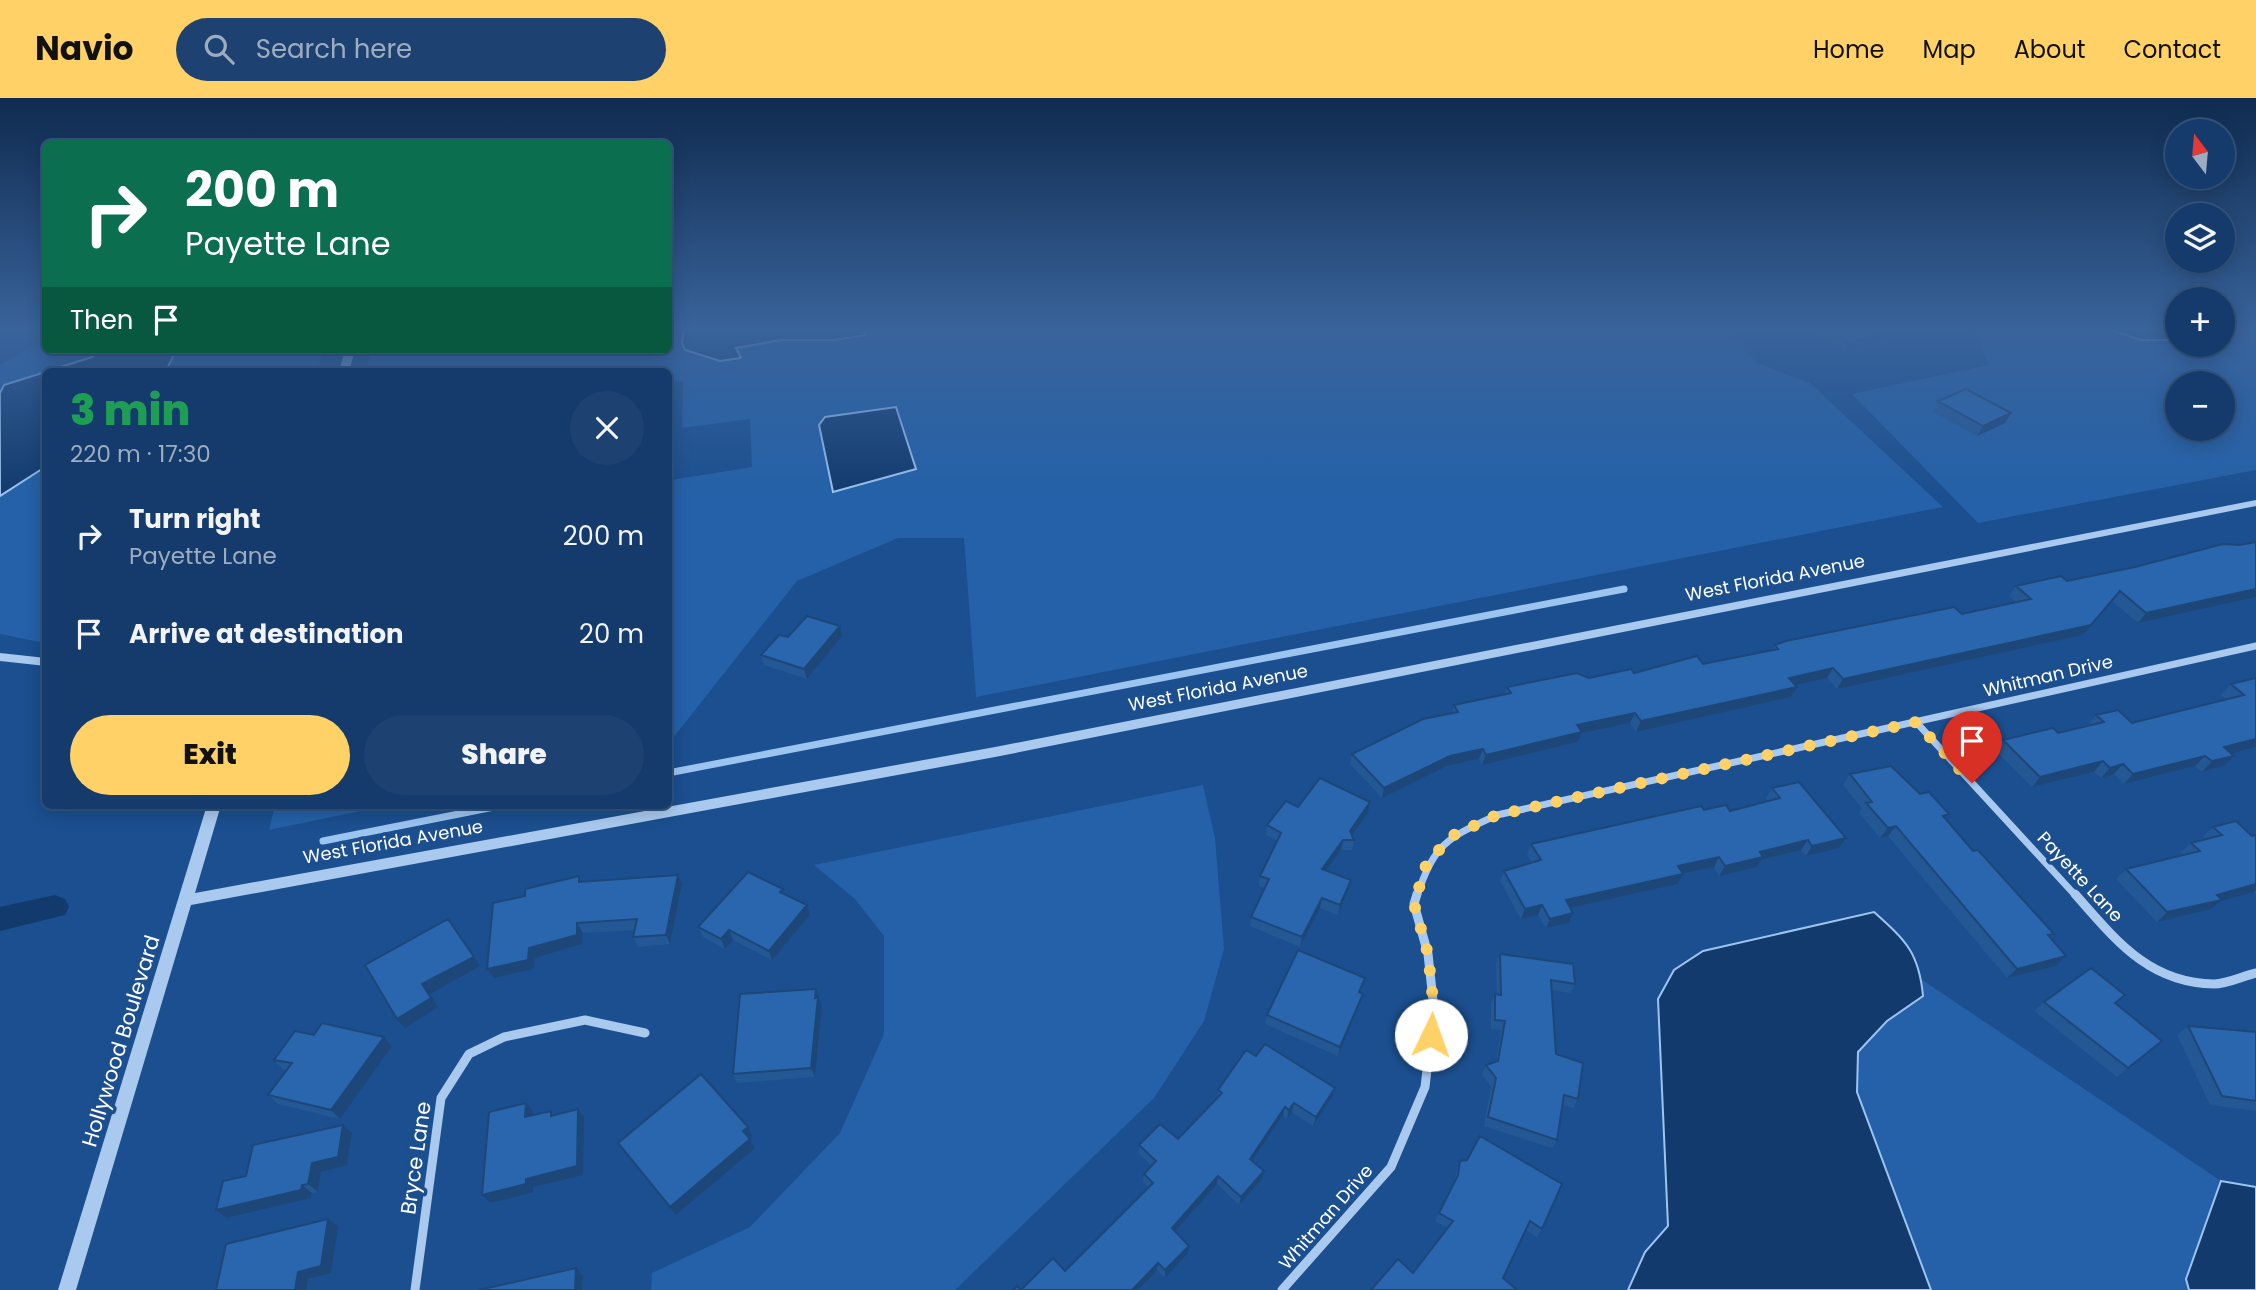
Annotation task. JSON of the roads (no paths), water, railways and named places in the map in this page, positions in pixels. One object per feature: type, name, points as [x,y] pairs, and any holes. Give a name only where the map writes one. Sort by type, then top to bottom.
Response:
[{"type":"street","name":"West Florida Avenue","points":[[186,900],[995,752],[2256,503]]},
{"type":"street","name":"Whitman Drive","points":[[1282,1290],[1391,1167],[1425,1087],[1434,1009],[1428,954],[1414,904],[1427,862],[1454,835],[1497,815],[2256,646]]},
{"type":"street","points":[[0,657],[42,662]]},
{"type":"street","name":"Payette Lane","points":[[1916,722],[2124,948],[2164,976],[2216,984],[2256,973]]},
{"type":"street","name":"Hollywood Boulevard","points":[[67,1290],[213,809]]},
{"type":"street","name":"Bryce Lane","points":[[415,1290],[441,1098],[469,1054],[504,1037],[585,1020],[645,1034]]},
{"type":"waterway","points":[[672,772],[1624,589]]},
{"type":"waterway","points":[[323,841],[484,809]]},
{"type":"waterway","points":[[0,919],[55,907]]}]
